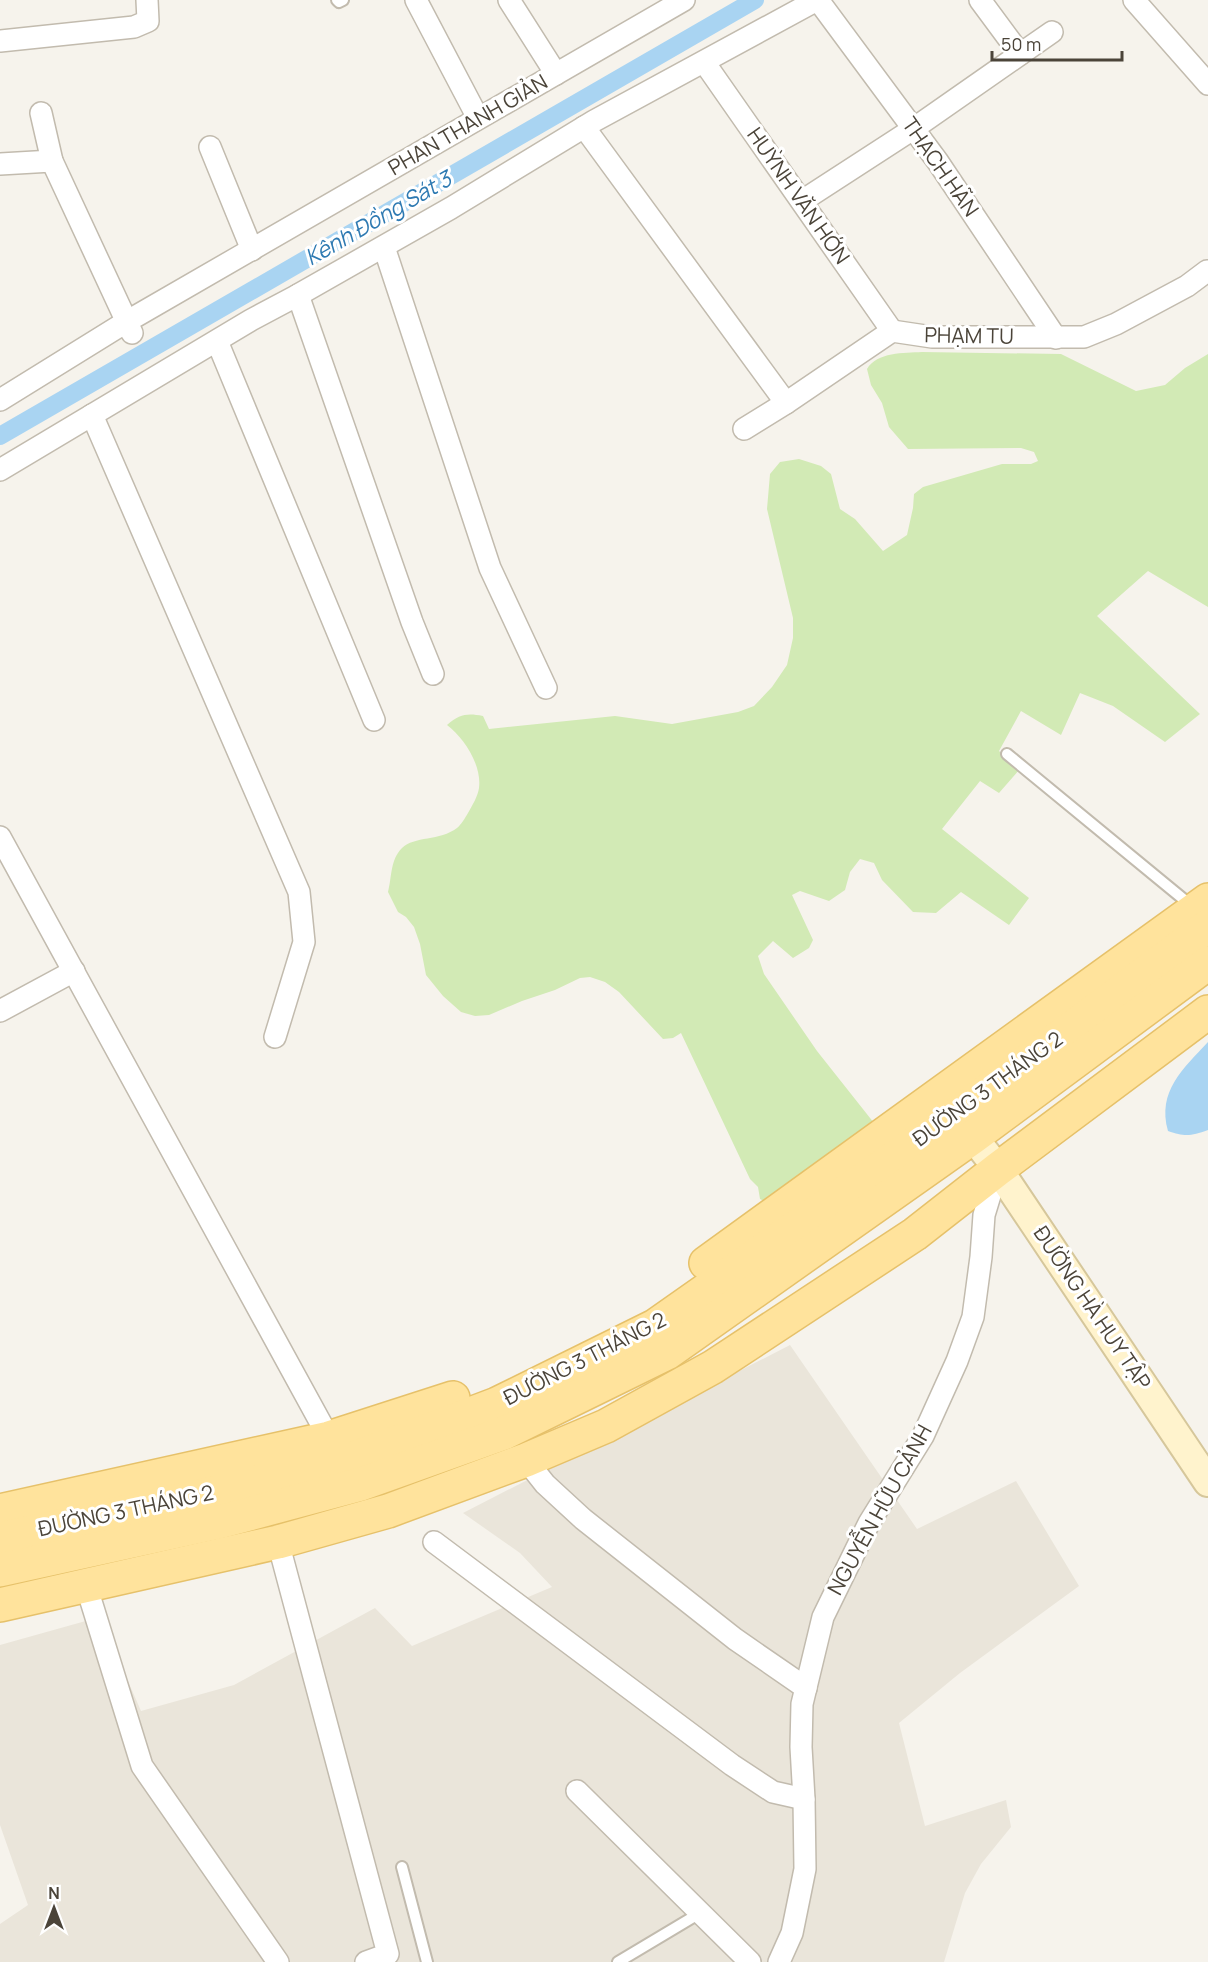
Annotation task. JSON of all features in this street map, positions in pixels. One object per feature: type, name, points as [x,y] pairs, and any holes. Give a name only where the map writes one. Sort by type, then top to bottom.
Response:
[{"type":"main road","name":"ĐƯỜNG 3 THÁNG 2","points":[[0,1570],[216,1523],[361,1485],[504,1433],[667,1353],[1204,912]]},
{"type":"main road","name":"ĐƯỜNG 3 THÁNG 2","points":[[0,1511],[329,1438],[431,1406],[503,1380],[597,1334],[1208,963]]},
{"type":"main road","points":[[0,1605],[278,1542],[399,1508],[526,1460],[606,1426],[713,1367],[915,1234],[1208,1012]]},
{"type":"main road","name":"ĐƯỜNG 3 THÁNG 2","points":[[0,1539],[213,1493],[357,1457],[497,1404],[655,1326],[955,1115]]},
{"type":"street","points":[[0,41],[134,27],[148,21],[147,0]]},
{"type":"street","points":[[416,0],[478,118]]},
{"type":"street","points":[[509,0],[556,74]]},
{"type":"street","name":"PHAN THANH GIẢN","points":[[6,392],[129,327],[252,250],[556,74],[659,6],[684,0]]},
{"type":"street","points":[[0,470],[217,341],[451,208],[584,127],[817,0]]},
{"type":"street","name":"THẠCH HÃN","points":[[817,0],[938,162],[1056,338]]},
{"type":"street","points":[[980,0],[1020,54]]},
{"type":"street","points":[[1134,0],[1208,84]]},
{"type":"street","points":[[802,201],[913,129],[1052,32]]},
{"type":"street","name":"HUỲNH VĂN HỚN","points":[[704,62],[892,331]]},
{"type":"street","points":[[41,113],[52,161],[129,327]]},
{"type":"street","points":[[584,127],[786,403]]},
{"type":"street","points":[[210,147],[252,250]]},
{"type":"street","points":[[0,164],[52,161]]},
{"type":"street","points":[[384,247],[490,568],[546,688]]},
{"type":"street","name":"PHẠM TU","points":[[892,331],[932,337],[1084,337],[1116,324],[1187,286],[1207,271]]},
{"type":"street","points":[[298,296],[412,622],[433,674]]},
{"type":"street","points":[[744,429],[892,331]]},
{"type":"street","points":[[217,341],[374,720]]},
{"type":"street","points":[[92,415],[299,892],[303,942],[275,1037]]},
{"type":"street","points":[[3,850],[74,971],[329,1438]]},
{"type":"street","points":[[0,1011],[74,971]]},
{"type":"street","name":"ĐƯỜNG HÀ HUY TẬP","points":[[955,1115],[998,1169],[1208,1482]]},
{"type":"street","name":"NGUYỄN HỮU CẢNH","points":[[779,1962],[792,1934],[804,1869],[802,1704],[823,1617],[869,1523],[923,1436],[957,1360],[973,1317],[984,1215],[998,1169]]},
{"type":"street","points":[[526,1460],[545,1484],[592,1526],[735,1640],[806,1688]]},
{"type":"street","points":[[278,1542],[388,1954],[366,1962]]},
{"type":"street","points":[[434,1542],[732,1765],[773,1792],[804,1799]]},
{"type":"street","points":[[86,1585],[142,1766],[278,1962]]},
{"type":"street","points":[[577,1791],[750,1962]]},
{"type":"lane","points":[[337,0],[339,2],[343,0]]},
{"type":"lane","points":[[1007,754],[1204,912]]},
{"type":"lane","points":[[402,1867],[427,1962]]},
{"type":"lane","points":[[618,1962],[700,1913]]},
{"type":"shaded area","points":[[790,1345],[917,1529],[1016,1481],[1079,1586],[960,1673],[899,1723],[925,1826],[1006,1800],[1011,1827],[981,1864],[965,1893],[944,1962],[0,1962],[0,1924],[28,1905],[0,1825],[0,1645],[100,1617],[141,1711],[234,1685],[375,1608],[412,1646],[552,1587],[520,1553],[463,1513]]},
{"type":"green space","points":[[922,352],[1061,354],[1136,391],[1165,385],[1185,368],[1208,354],[1208,607],[1148,571],[1097,616],[1200,714],[1165,742],[1113,706],[1080,693],[1061,735],[1021,711],[999,751],[1019,770],[999,793],[980,781],[942,829],[1029,898],[1009,925],[961,892],[936,913],[913,912],[882,880],[874,863],[860,859],[850,872],[845,890],[829,901],[800,891],[792,895],[813,940],[809,948],[793,958],[773,941],[758,956],[764,974],[817,1051],[874,1123],[770,1204],[760,1199],[758,1187],[750,1179],[681,1033],[673,1038],[663,1039],[619,992],[605,982],[590,977],[580,978],[489,1015],[475,1016],[461,1012],[443,996],[426,975],[414,927],[406,917],[398,912],[388,892],[392,869],[398,853],[407,844],[443,835],[457,828],[476,798],[479,779],[475,761],[460,737],[447,725],[460,717],[483,716],[489,729],[615,716],[672,724],[738,712],[754,706],[772,687],[787,665],[793,638],[793,618],[767,509],[770,474],[780,462],[799,459],[821,466],[831,474],[840,509],[855,519],[883,551],[907,535],[914,494],[923,487],[1002,464],[1031,464],[1038,461],[1034,452],[1021,448],[908,449],[889,427],[882,403],[871,385],[867,369],[871,363],[884,356]]},
{"type":"water","points":[[1208,1042],[1208,1130],[1188,1135],[1168,1131],[1166,1104],[1169,1092],[1181,1071]]},
{"type":"waterway","name":"Kênh Đồng Sát 3","points":[[0,436],[755,0]]}]
